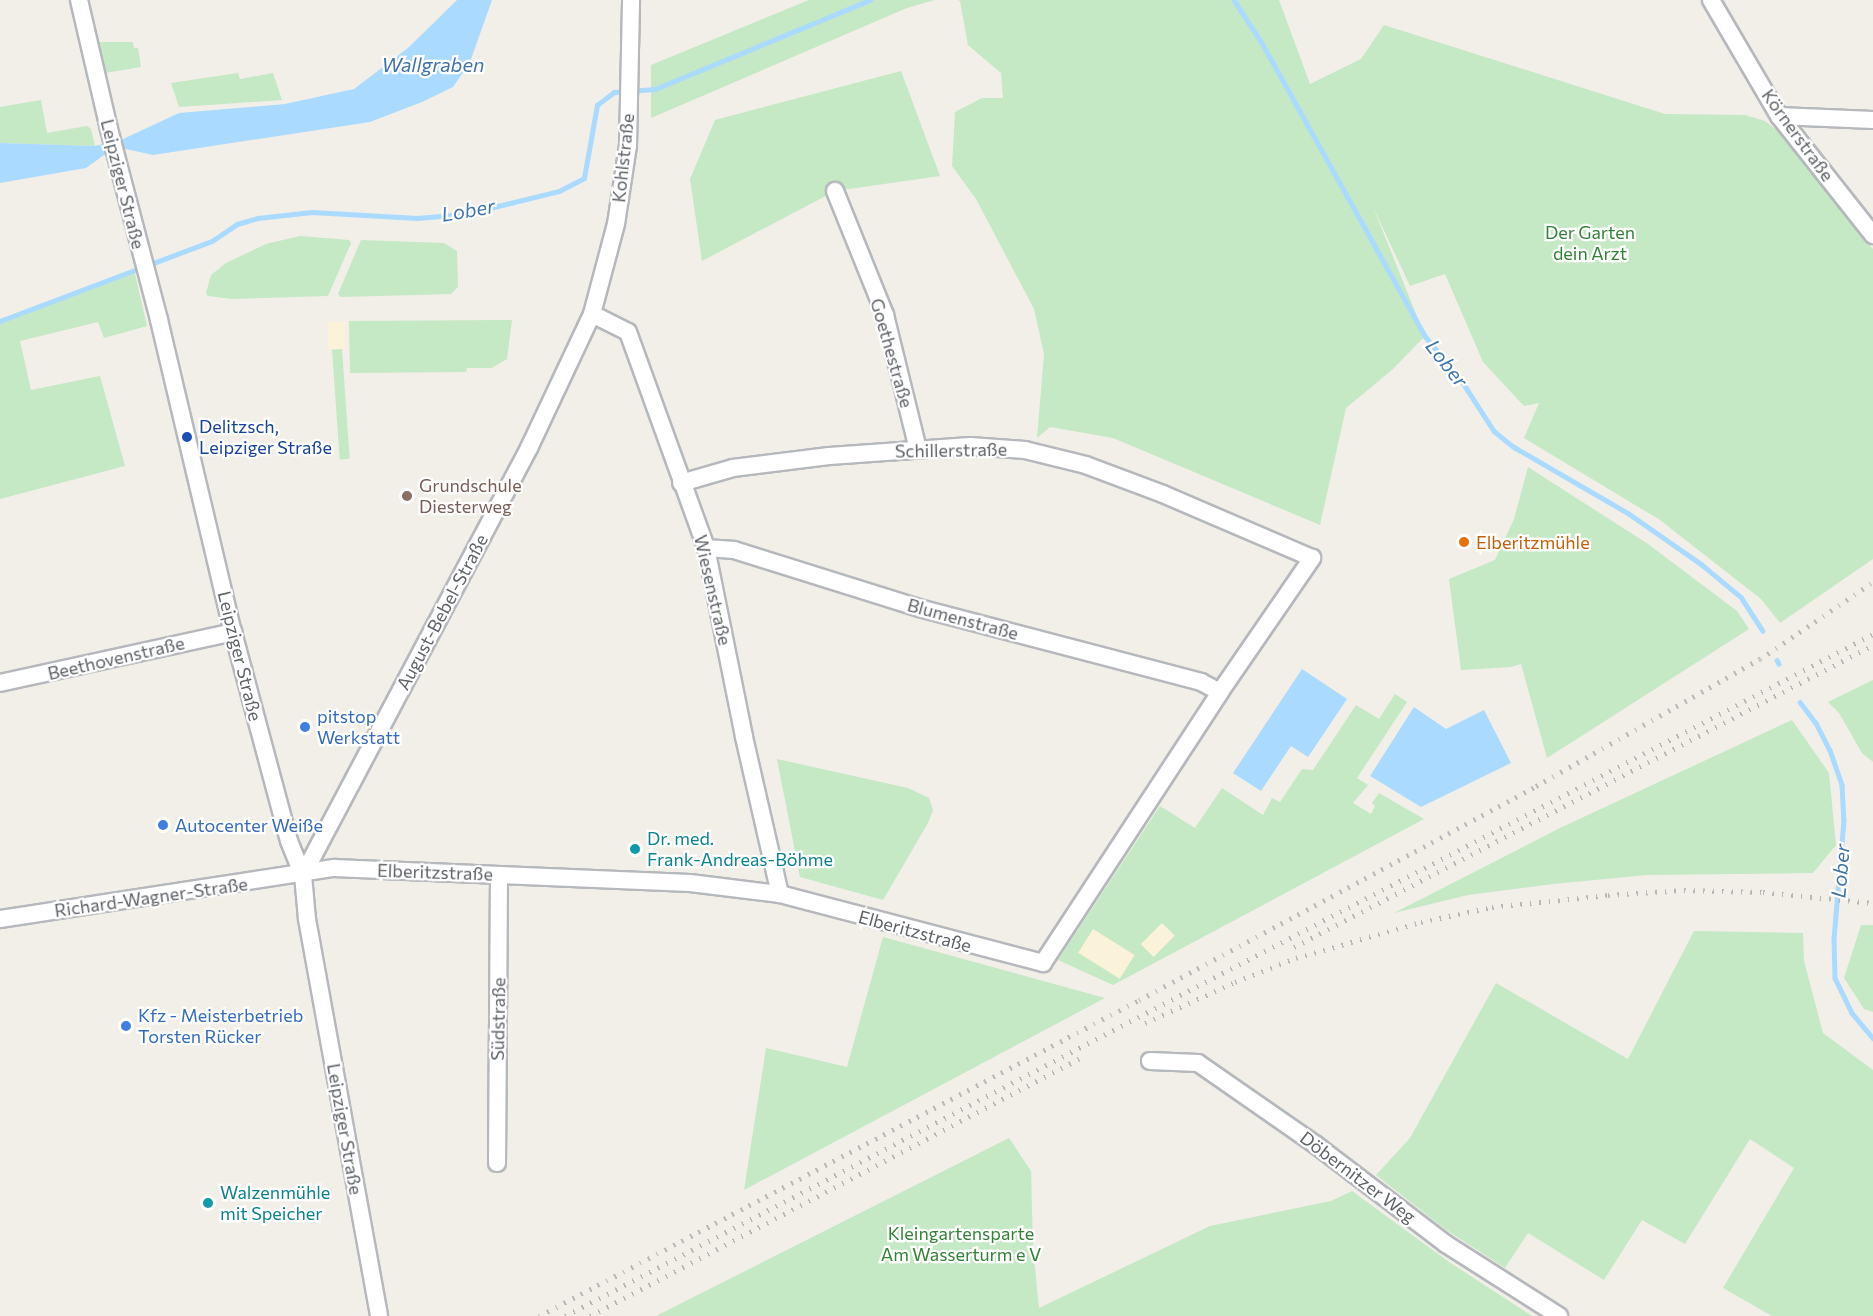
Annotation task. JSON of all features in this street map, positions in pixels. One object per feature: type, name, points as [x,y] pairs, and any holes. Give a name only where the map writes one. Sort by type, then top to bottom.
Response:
[{"type":"street","name":"Leipziger Straße","points":[[79,0],[233,632],[289,841],[303,875],[307,919],[379,1316]]},
{"type":"street","name":"Kohlstraße","points":[[592,314],[616,224],[628,146],[631,0]]},
{"type":"street","name":"Körnerstraße","points":[[1711,0],[1779,116],[1873,235]]},
{"type":"street","points":[[1779,116],[1873,120]]},
{"type":"street","name":"Goethestraße","points":[[835,191],[885,315],[918,449]]},
{"type":"street","name":"Wiesenstraße","points":[[592,314],[627,332],[706,548],[744,738],[780,894]]},
{"type":"street","name":"August-Bebel-Straße","points":[[303,875],[529,448],[592,314]]},
{"type":"street","name":"Schillerstraße","points":[[681,483],[733,468],[829,456],[970,446],[1025,450],[1086,465],[1163,494],[1312,558]]},
{"type":"street","name":"Blumenstraße","points":[[706,548],[734,550],[919,608],[1201,682],[1220,692]]},
{"type":"street","name":"Elberitzstraße","points":[[303,875],[334,868],[690,883],[780,894],[1043,963],[1220,692],[1312,558]]},
{"type":"street","name":"Beethovenstraße","points":[[0,683],[233,632]]},
{"type":"street","name":"Richard-Wagner-Straße","points":[[0,919],[303,875]]},
{"type":"street","name":"Südstraße","points":[[496,1163],[499,875]]},
{"type":"street","name":"Döbernitzer Weg","points":[[1150,1061],[1198,1063],[1316,1145],[1446,1244],[1559,1316]]},
{"type":"green space","points":[[809,0],[935,0],[907,8],[651,118],[651,65]]},
{"type":"green space","name":"Der Garten dein Arzt","points":[[958,0],[1279,0],[1310,84],[1361,59],[1384,25],[1665,114],[1745,115],[1765,121],[1779,132],[1873,249],[1873,559],[1780,623],[1761,599],[1660,520],[1524,438],[1539,403],[1524,406],[1483,362],[1445,274],[1410,286],[1373,207],[1425,336],[1393,369],[1346,408],[1320,525],[1113,438],[1050,427],[1037,438],[1044,354],[1034,309],[976,199],[952,166],[955,112],[982,98],[1003,98],[1001,73],[968,45]]},
{"type":"green space","points":[[98,42],[133,42],[134,48],[138,48],[141,67],[105,73]]},
{"type":"green space","points":[[901,71],[940,176],[835,191],[702,261],[690,179],[715,120]]},
{"type":"green space","points":[[238,73],[240,79],[273,73],[282,100],[179,107],[171,83]]},
{"type":"green space","points":[[41,100],[47,133],[87,126],[91,129],[95,146],[0,143],[0,107]]},
{"type":"green space","points":[[300,236],[349,240],[351,243],[328,296],[232,299],[208,296],[206,293],[211,275],[226,263],[266,244]]},
{"type":"green space","points":[[361,240],[444,243],[457,251],[458,287],[451,294],[341,297],[338,294]]},
{"type":"green space","points":[[134,270],[147,326],[104,338],[98,322],[20,341],[31,390],[100,376],[125,466],[0,499],[0,321]]},
{"type":"green space","points":[[512,320],[507,359],[492,368],[467,368],[466,372],[350,373],[349,321]]},
{"type":"green space","points":[[342,349],[350,459],[340,459],[332,350]]},
{"type":"green space","points":[[1528,467],[1648,544],[1737,611],[1749,629],[1547,758],[1521,664],[1511,667],[1461,670],[1449,579],[1495,560],[1514,519]]},
{"type":"green space","points":[[1873,680],[1873,762],[1862,753],[1839,713],[1828,702]]},
{"type":"green space","points":[[1395,694],[1407,702],[1357,778],[1368,785],[1353,803],[1371,814],[1375,806],[1372,803],[1379,793],[1424,819],[1113,985],[1058,960],[1160,806],[1195,828],[1222,788],[1263,815],[1272,798],[1280,802],[1302,769],[1313,770],[1356,705],[1379,719]]},
{"type":"green space","points":[[1792,720],[1829,773],[1836,845],[1813,873],[1647,875],[1468,895],[1394,913],[1560,828]]},
{"type":"green space","points":[[777,759],[908,788],[929,798],[933,810],[928,823],[883,900],[800,877]]},
{"type":"green space","points":[[1861,925],[1873,925],[1873,1012],[1864,1009],[1844,978]]},
{"type":"green space","points":[[1694,931],[1803,933],[1804,961],[1823,1033],[1873,1070],[1873,1316],[1772,1316],[1723,1288],[1794,1168],[1750,1139],[1685,1244],[1642,1220],[1604,1280],[1528,1233],[1505,1268],[1445,1229],[1376,1175],[1410,1138],[1496,983],[1628,1059]]},
{"type":"green space","points":[[883,937],[1105,998],[744,1190],[766,1048],[847,1067]]},
{"type":"green space","name":"Kleingartensparte Am Wasserturm e V","points":[[1009,1138],[1031,1171],[1033,1248],[1039,1308],[1210,1226],[1331,1201],[1352,1191],[1449,1262],[1532,1316],[656,1316]]},
{"type":"sand","points":[[328,322],[345,322],[345,349],[328,349]]},
{"type":"sand","points":[[1162,923],[1175,936],[1154,957],[1141,944]]},
{"type":"sand","points":[[1093,929],[1135,955],[1120,979],[1078,953]]},
{"type":"water","name":"Wallgraben","points":[[457,0],[492,0],[470,62],[453,87],[422,102],[370,122],[153,155],[126,149],[104,155],[86,168],[0,183],[0,143],[95,146],[123,139],[179,113],[285,104],[354,89],[408,48]]},
{"type":"water","points":[[1302,669],[1347,699],[1308,757],[1291,746],[1261,791],[1233,773]]},
{"type":"water","points":[[1414,707],[1446,729],[1484,710],[1511,763],[1421,807],[1370,776]]},
{"type":"waterway","name":"Lober","points":[[0,321],[212,241],[237,224],[258,218],[312,212],[417,218],[465,214],[559,191],[584,178],[597,105],[614,92],[655,89],[870,0]]},
{"type":"waterway","name":"Lober","points":[[1234,0],[1262,43],[1425,336],[1463,383],[1494,431],[1514,447],[1628,513],[1701,564],[1741,597],[1763,631]]},
{"type":"waterway","name":"Lober","points":[[1777,660],[1779,664]]},
{"type":"waterway","name":"Lober","points":[[1800,702],[1816,723],[1830,750],[1842,785],[1844,820],[1834,938],[1835,978],[1852,1013],[1873,1038]]},
{"type":"railway","points":[[539,1316],[1139,1000],[1536,786],[1760,659],[1873,582]]},
{"type":"railway","points":[[565,1316],[1873,634]]},
{"type":"railway","points":[[1294,947],[1873,645]]},
{"type":"railway","points":[[1145,1023],[1235,982],[1296,958],[1421,922],[1492,907],[1684,890],[1763,892],[1873,903]]},
{"type":"railway","points":[[590,1316],[1086,1055]]},
{"type":"place","name":"Delitzsch, Leipziger Straße","points":[[187,437]]},
{"type":"place","name":"Grundschule Diesterweg","points":[[407,496]]},
{"type":"place","name":"Elberitzmühle","points":[[1464,542]]},
{"type":"place","name":"pitstop Werkstatt","points":[[305,727]]},
{"type":"place","name":"Autocenter Weiße","points":[[163,825]]},
{"type":"place","name":"Dr. med. Frank-Andreas-Böhme","points":[[635,849]]},
{"type":"place","name":"Kfz - Meisterbetrieb Torsten Rücker","points":[[126,1026]]},
{"type":"place","name":"Walzenmühle mit Speicher","points":[[208,1203]]}]
